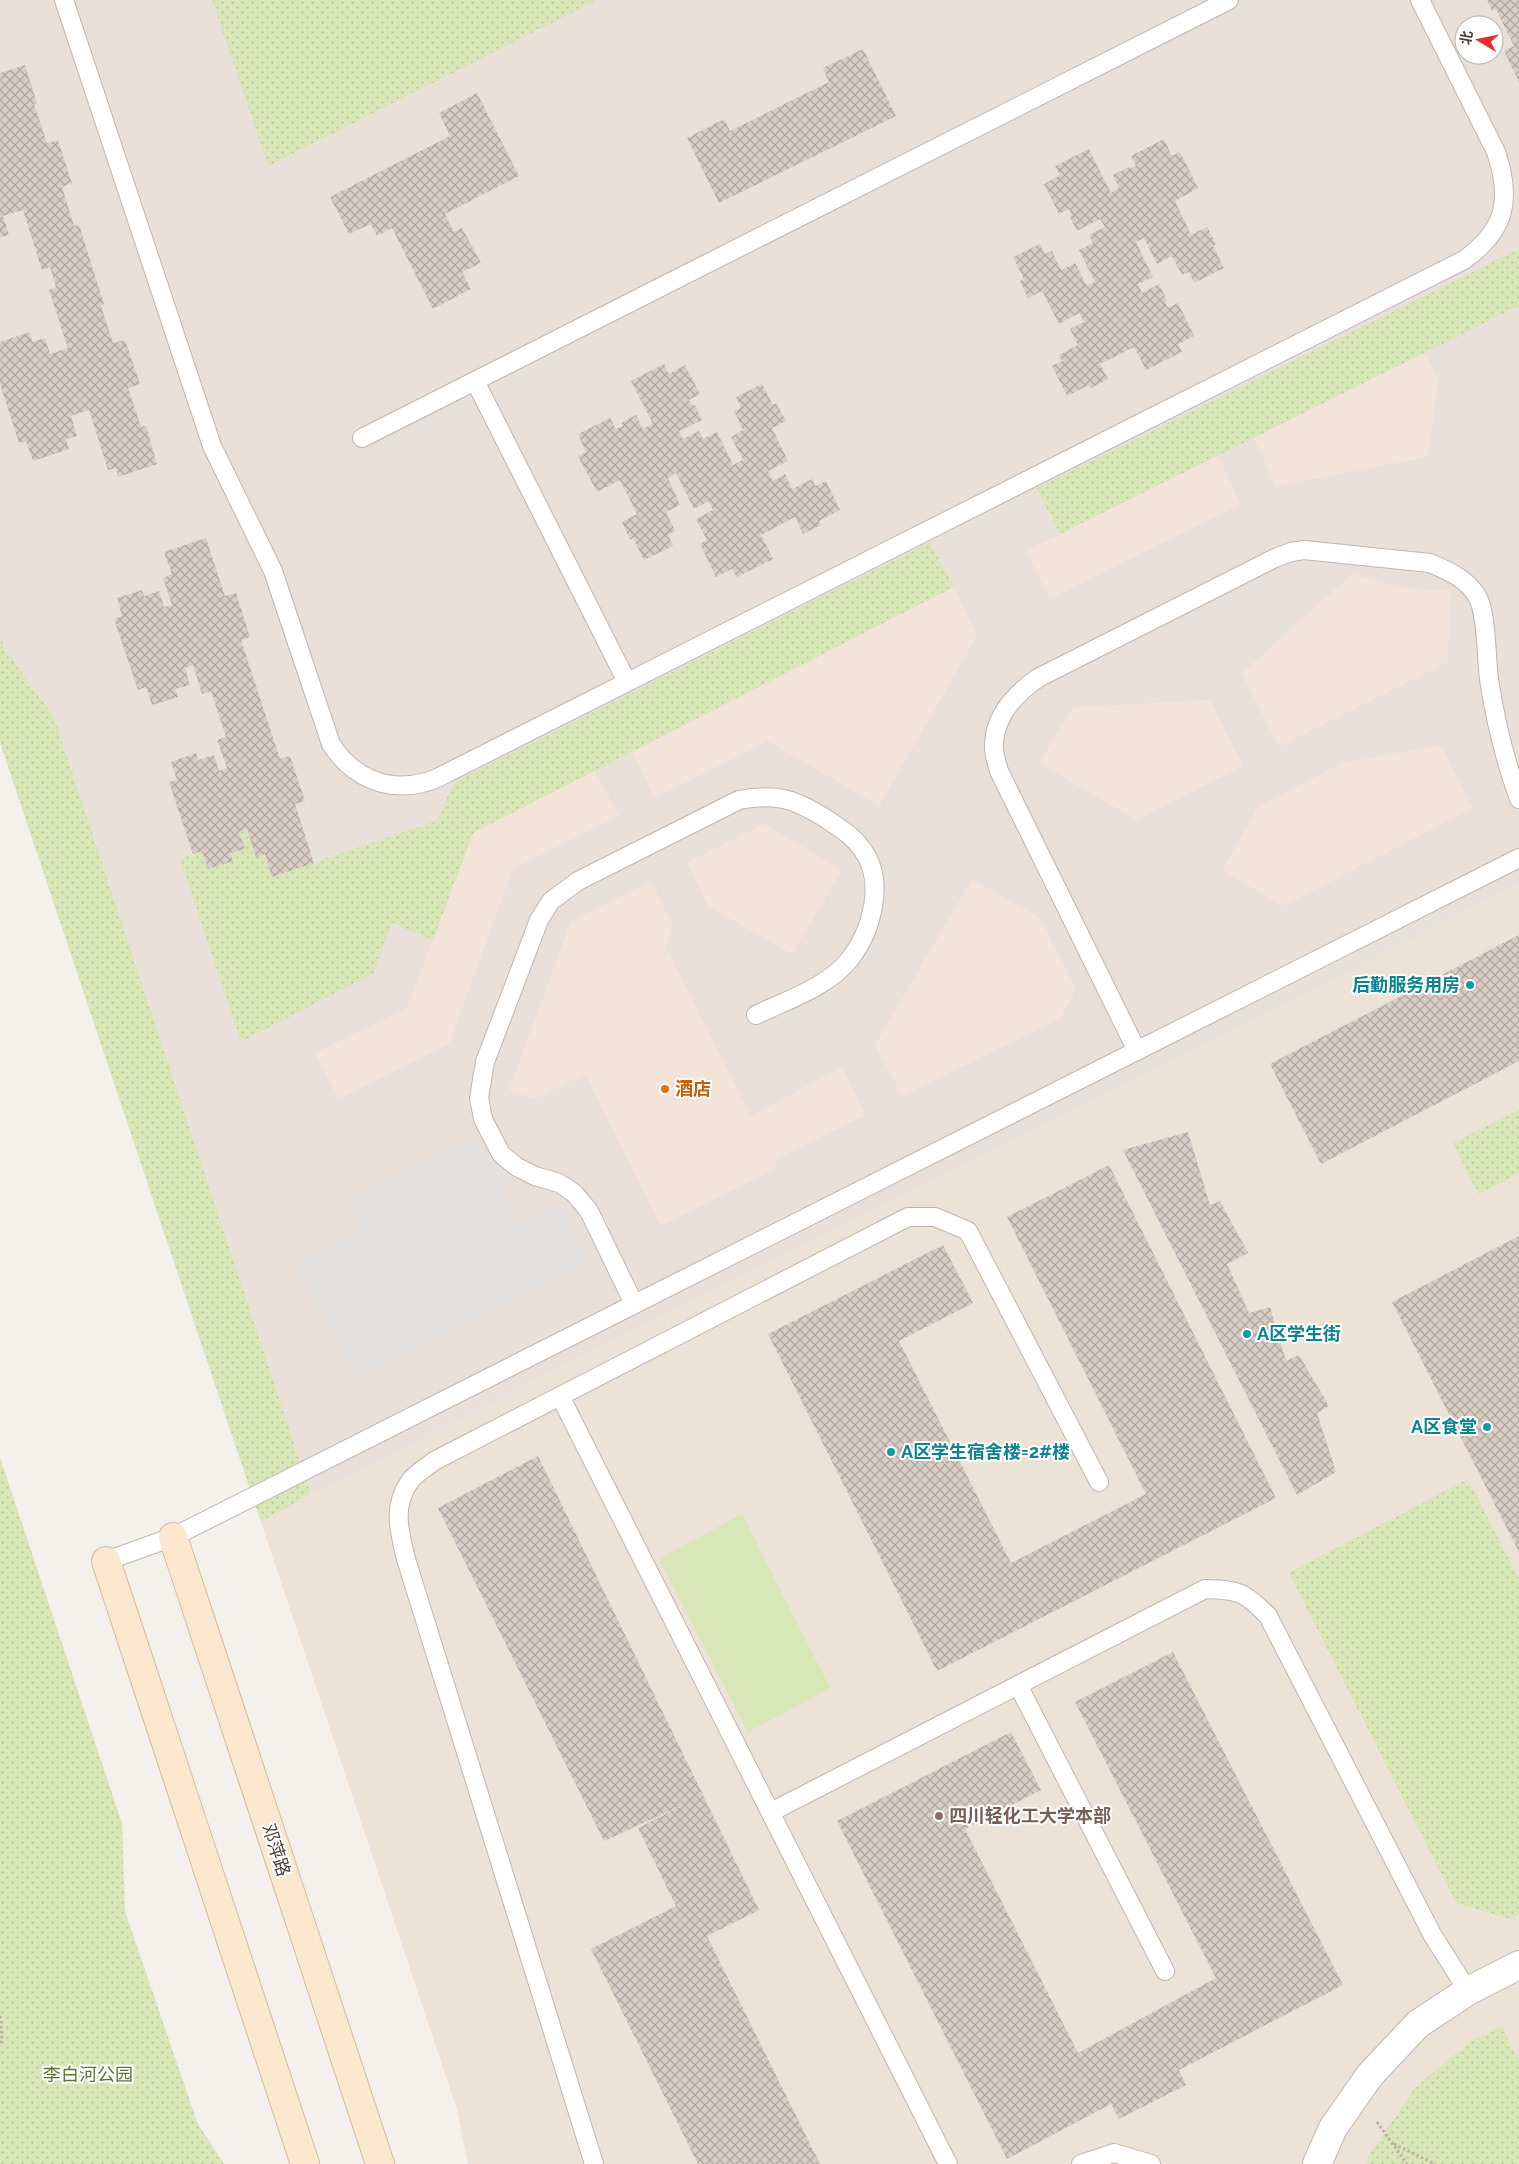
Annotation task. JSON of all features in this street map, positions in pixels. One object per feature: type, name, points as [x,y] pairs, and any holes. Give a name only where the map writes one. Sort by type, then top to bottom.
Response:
[{"type":"main road","name":"邓萍路","points":[[173,1537],[380,2164]]},
{"type":"main road","points":[[106,1561],[304,2164]]},
{"type":"street","points":[[1317,2164],[1333,2128],[1370,2075],[1418,2024],[1468,1991],[1519,1965]]},
{"type":"lane","points":[[64,0],[212,446],[273,571],[331,744],[341,760],[357,772],[373,780],[390,785],[408,786],[427,782],[627,682],[1457,263],[1479,249],[1492,233],[1500,217],[1505,198],[1504,175],[1496,152],[1420,0]]},
{"type":"lane","points":[[362,438],[1230,0]]},
{"type":"lane","points":[[475,381],[627,682]]},
{"type":"lane","points":[[1137,1051],[998,771],[993,745],[997,724],[1008,705],[1020,690],[1038,678],[1290,552],[1304,550],[1430,563],[1464,580],[1477,596],[1482,612],[1489,679],[1498,731],[1519,799]]},
{"type":"lane","points":[[634,1304],[589,1211],[574,1193],[559,1183],[535,1176],[517,1167],[500,1154],[483,1120],[480,1098],[485,1062],[539,920],[551,901],[571,885],[739,800],[758,797],[797,802],[850,834],[864,850],[872,870],[874,892],[872,915],[850,959],[833,976],[756,1016]]},
{"type":"lane","points":[[106,1561],[173,1537],[1519,858]]},
{"type":"lane","points":[[594,2164],[406,1559],[397,1522],[402,1497],[411,1479],[434,1461],[908,1217],[935,1217],[968,1231],[1100,1482]]},
{"type":"lane","points":[[560,1396],[948,2164]]},
{"type":"lane","points":[[771,1812],[1205,1589],[1235,1590],[1255,1602],[1268,1616],[1433,1936],[1468,1991]]},
{"type":"lane","points":[[1018,1685],[1165,1971]]},
{"type":"lane","points":[[1081,2164],[1114,2153],[1151,2164]]},
{"type":"path","points":[[0,2016],[2,2040],[0,2046]]},
{"type":"path","points":[[1356,2095],[1394,2143],[1407,2164]]},
{"type":"path","points":[[1394,2143],[1435,2164]]},
{"type":"shaded area","points":[[0,0],[1519,0],[1519,885],[311,1494],[54,717],[4,647],[0,633]]},
{"type":"shaded area","points":[[1425,352],[1438,380],[1428,457],[1276,486],[1254,438]]},
{"type":"shaded area","points":[[1218,456],[1241,504],[1050,599],[1026,551]]},
{"type":"shaded area","points":[[1352,574],[1406,588],[1451,591],[1448,662],[1279,747],[1242,673]]},
{"type":"shaded area","points":[[954,587],[977,636],[879,806],[768,741],[655,798],[632,751]]},
{"type":"shaded area","points":[[1210,700],[1243,766],[1137,820],[1039,763],[1073,707]]},
{"type":"shaded area","points":[[1441,745],[1473,808],[1283,906],[1222,870],[1259,806],[1342,763]]},
{"type":"shaded area","points":[[594,770],[619,816],[513,869],[449,1044],[339,1099],[315,1053],[407,1008],[473,833]]},
{"type":"shaded area","points":[[764,824],[842,870],[792,954],[708,906],[687,862]]},
{"type":"shaded area","points":[[972,879],[1040,918],[1076,989],[1060,1019],[902,1096],[875,1045]]},
{"type":"shaded area","points":[[651,881],[673,926],[663,955],[669,953],[751,1116],[842,1067],[866,1115],[774,1160],[777,1168],[661,1226],[585,1074],[535,1099],[509,1090],[571,921]]},
{"type":"shaded area","name":"四川轻化工大学本部","points":[[1519,885],[1519,2164],[468,2164],[457,2109],[261,1522],[311,1494]]},
{"type":"shaded area","points":[[475,1136],[520,1224],[559,1205],[588,1262],[355,1380],[295,1262],[360,1229],[347,1201]]},
{"type":"green space","points":[[212,0],[597,0],[268,166]]},
{"type":"green space","points":[[1519,249],[1519,306],[1060,534],[1037,488]]},
{"type":"green space","points":[[930,542],[954,587],[473,833],[433,940],[392,923],[374,973],[241,1042],[180,859],[202,851],[208,869],[233,861],[230,853],[245,849],[239,832],[247,829],[256,857],[265,854],[272,877],[436,821],[451,789],[459,780]]},
{"type":"green space","points":[[0,633],[4,647],[54,717],[311,1494],[261,1522],[0,743]]},
{"type":"green space","points":[[1519,1110],[1519,1174],[1478,1194],[1453,1143]]},
{"type":"green space","name":"李白河公园","points":[[0,1457],[122,1823],[125,1911],[197,2122],[224,2164],[0,2164]]},
{"type":"green space","points":[[1468,1479],[1519,1578],[1519,1914],[1510,1919],[1456,1903],[1289,1573]]},
{"type":"green space","points":[[742,1514],[830,1688],[748,1732],[659,1559]]},
{"type":"green space","points":[[1502,2027],[1519,2061],[1519,2164],[1366,2164],[1369,2155],[1416,2087],[1471,2041]]},
{"type":"building","points":[[1487,0],[1519,0],[1519,82],[1504,51],[1514,46],[1504,25],[1504,15],[1499,15],[1496,9],[1492,11]]},
{"type":"building","points":[[863,49],[896,116],[719,203],[687,138],[724,119],[730,131],[829,82],[823,68]]},
{"type":"building","points":[[25,65],[37,103],[34,104],[47,143],[58,140],[72,183],[62,187],[74,226],[79,225],[104,304],[101,306],[113,343],[125,340],[140,384],[128,388],[141,427],[146,426],[157,464],[118,477],[116,468],[108,470],[89,410],[71,416],[77,436],[66,439],[69,449],[33,461],[26,441],[19,443],[0,384],[0,342],[30,332],[32,342],[45,338],[50,354],[68,348],[49,290],[56,287],[50,267],[42,270],[23,210],[3,216],[9,235],[0,237],[0,73]]},
{"type":"building","points":[[477,93],[519,176],[445,214],[454,232],[462,228],[481,263],[462,272],[471,289],[433,309],[392,228],[377,236],[371,224],[349,234],[330,197],[450,136],[439,113]]},
{"type":"building","points":[[1164,139],[1172,156],[1180,152],[1198,188],[1175,201],[1191,235],[1207,227],[1216,244],[1213,246],[1224,268],[1194,283],[1189,272],[1182,275],[1172,256],[1157,264],[1144,238],[1136,242],[1153,277],[1138,284],[1142,293],[1159,284],[1167,301],[1165,302],[1168,308],[1178,303],[1194,336],[1178,344],[1182,352],[1146,370],[1134,347],[1100,364],[1108,379],[1091,388],[1089,385],[1067,396],[1052,366],[1062,361],[1059,355],[1078,345],[1070,329],[1084,322],[1079,313],[1059,324],[1042,291],[1028,298],[1020,281],[1024,279],[1013,257],[1040,244],[1045,254],[1052,251],[1061,270],[1075,263],[1087,286],[1095,282],[1079,250],[1093,243],[1089,235],[1105,227],[1100,219],[1077,231],[1070,217],[1072,215],[1069,209],[1059,214],[1044,184],[1060,175],[1055,166],[1089,149],[1111,193],[1119,188],[1113,175],[1129,167],[1130,169],[1136,166],[1131,156]]},
{"type":"building","points":[[664,364],[669,374],[685,365],[700,394],[689,400],[693,406],[695,405],[702,420],[679,431],[683,439],[699,431],[703,439],[717,432],[733,465],[743,460],[731,437],[743,430],[734,411],[741,408],[736,397],[762,384],[773,405],[776,403],[786,421],[772,428],[788,461],[768,471],[773,481],[785,474],[792,489],[812,479],[815,486],[826,481],[840,510],[819,521],[821,525],[803,534],[795,517],[761,535],[773,559],[737,577],[732,569],[716,577],[700,544],[707,540],[696,519],[713,510],[709,501],[694,509],[676,473],[668,478],[680,505],[666,512],[675,531],[668,535],[673,546],[644,560],[633,538],[630,540],[622,522],[637,514],[620,480],[597,492],[578,456],[586,452],[578,434],[610,418],[616,429],[623,426],[621,423],[636,415],[643,429],[653,424],[631,381]]},
{"type":"building","points":[[206,538],[225,596],[236,593],[250,637],[241,640],[280,759],[290,756],[305,801],[295,804],[314,863],[272,877],[265,854],[256,857],[247,829],[239,832],[245,849],[230,853],[233,861],[208,869],[202,851],[193,854],[169,782],[177,780],[171,762],[196,753],[198,760],[214,755],[219,771],[227,768],[217,740],[226,737],[211,691],[202,694],[193,665],[185,668],[190,685],[175,689],[178,697],[152,705],[146,687],[138,690],[114,619],[122,616],[117,598],[142,590],[144,596],[159,591],[164,607],[172,605],[163,578],[172,574],[164,552]]},
{"type":"building","name":"后勤服务用房","points":[[1519,935],[1519,1061],[1321,1164],[1270,1064]]},
{"type":"building","name":"A区学生街","points":[[1188,1132],[1210,1205],[1220,1201],[1248,1253],[1227,1264],[1249,1313],[1270,1307],[1286,1361],[1299,1355],[1329,1406],[1317,1413],[1336,1472],[1297,1495],[1123,1150]]},
{"type":"building","points":[[1109,1165],[1276,1498],[937,1671],[768,1334],[943,1245],[973,1303],[899,1341],[1011,1563],[1146,1494],[1007,1217]]},
{"type":"building","name":"A区食堂","points":[[1519,1236],[1519,1552],[1392,1302]]},
{"type":"building","points":[[538,1456],[759,1910],[707,1936],[820,2164],[698,2164],[591,1949],[676,1906],[638,1828],[687,1803],[604,1841],[438,1508]]},
{"type":"building","points":[[1173,1652],[1343,1985],[1179,2070],[1186,2085],[1119,2119],[1111,2104],[1007,2159],[837,1821],[1011,1732],[1041,1790],[965,1829],[1078,2053],[1216,1978],[1075,1702]]},
{"type":"place","name":"后勤服务用房","points":[[1470,985]]},
{"type":"place","name":"酒店","points":[[665,1089]]},
{"type":"place","name":"A区学生街","points":[[1247,1334]]},
{"type":"place","name":"A区食堂","points":[[1487,1427]]},
{"type":"place","name":"A区学生宿舍楼=2#楼","points":[[891,1452]]},
{"type":"place","name":"四川轻化工大学本部","points":[[939,1816]]}]
